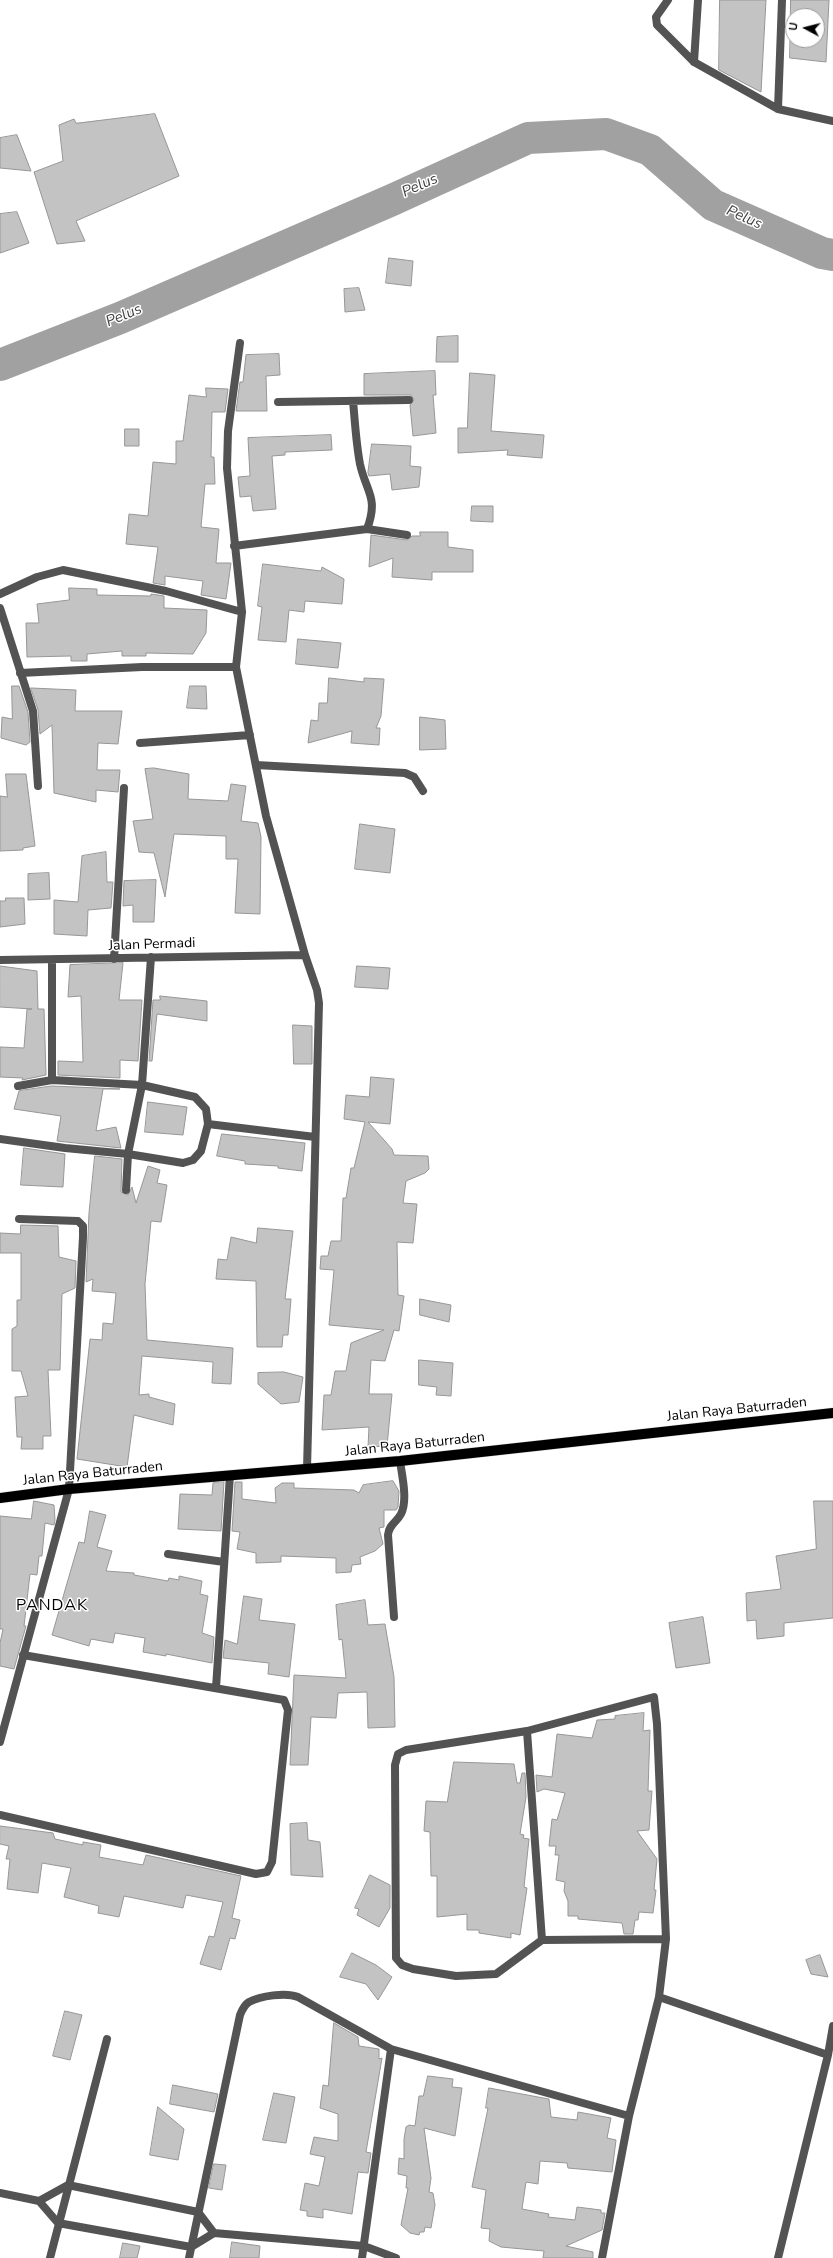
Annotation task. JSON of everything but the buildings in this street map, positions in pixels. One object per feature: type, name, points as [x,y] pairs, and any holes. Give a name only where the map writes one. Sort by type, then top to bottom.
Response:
[{"type":"main road","name":"Jalan Raya Baturraden","points":[[0,1498],[69,1489],[400,1462],[833,1413]]},
{"type":"street","points":[[668,0],[656,17],[657,25],[694,62],[778,109],[833,121]]},
{"type":"street","points":[[694,62],[698,0]]},
{"type":"street","points":[[778,109],[782,0]]},
{"type":"street","points":[[240,343],[228,432],[227,468],[242,612],[236,667],[266,816],[305,955],[317,990],[319,1003],[307,1469]]},
{"type":"street","points":[[278,402],[409,400]]},
{"type":"street","points":[[353,401],[360,465],[371,492],[371,519],[367,529]]},
{"type":"street","points":[[234,546],[367,529],[407,535]]},
{"type":"street","points":[[0,594],[37,577],[63,570],[166,591],[242,612]]},
{"type":"street","points":[[1,610],[33,711],[38,786]]},
{"type":"street","points":[[20,673],[142,667],[236,667]]},
{"type":"street","points":[[140,743],[250,735]]},
{"type":"street","points":[[256,765],[405,773],[414,777],[423,791]]},
{"type":"street","points":[[114,960],[124,788]]},
{"type":"street","name":"Jalan Permadi","points":[[0,960],[114,960],[151,957],[305,955]]},
{"type":"street","points":[[126,1190],[128,1154],[142,1085],[151,957]]},
{"type":"street","points":[[52,960],[52,1080]]},
{"type":"street","points":[[0,1139],[65,1148],[128,1154],[183,1163],[193,1160],[200,1150],[208,1124],[206,1109],[195,1097],[142,1085],[52,1080],[18,1086]]},
{"type":"street","points":[[208,1124],[315,1137]]},
{"type":"street","points":[[0,1742],[69,1489],[83,1226],[78,1221],[71,1220],[19,1219]]},
{"type":"street","points":[[394,1617],[388,1535],[391,1524],[401,1515],[403,1509],[400,1462]]},
{"type":"street","points":[[216,1688],[230,1475]]},
{"type":"street","points":[[168,1554],[224,1562]]},
{"type":"street","points":[[0,1815],[256,1874],[267,1872],[272,1862],[287,1706],[284,1700],[24,1655]]},
{"type":"street","points":[[602,2258],[629,2116],[659,1998],[666,1939],[657,1718],[654,1696],[527,1731],[406,1750],[398,1754],[395,1765],[396,1958],[402,1965],[412,1969],[456,1976],[496,1974],[542,1940],[666,1939]]},
{"type":"street","points":[[527,1731],[542,1940]]},
{"type":"street","points":[[189,2258],[240,2015],[242,2008],[249,2002],[285,1994],[291,1995],[391,2049],[629,2116]]},
{"type":"street","points":[[659,1998],[828,2055]]},
{"type":"street","points":[[778,2258],[828,2055],[833,2026]]},
{"type":"street","points":[[50,2258],[107,2039]]},
{"type":"street","points":[[362,2258],[391,2049]]},
{"type":"street","points":[[39,2201],[68,2185],[198,2212],[214,2232]]},
{"type":"street","points":[[0,2193],[39,2201],[58,2223],[191,2247],[214,2232],[364,2246],[396,2258]]},
{"type":"waterway","name":"Pelus","points":[[0,365],[120,318],[392,200],[528,138],[606,134],[650,150],[713,205],[822,253],[833,255]]},
{"type":"district","name":"PANDAK","points":[[52,1606]]}]
